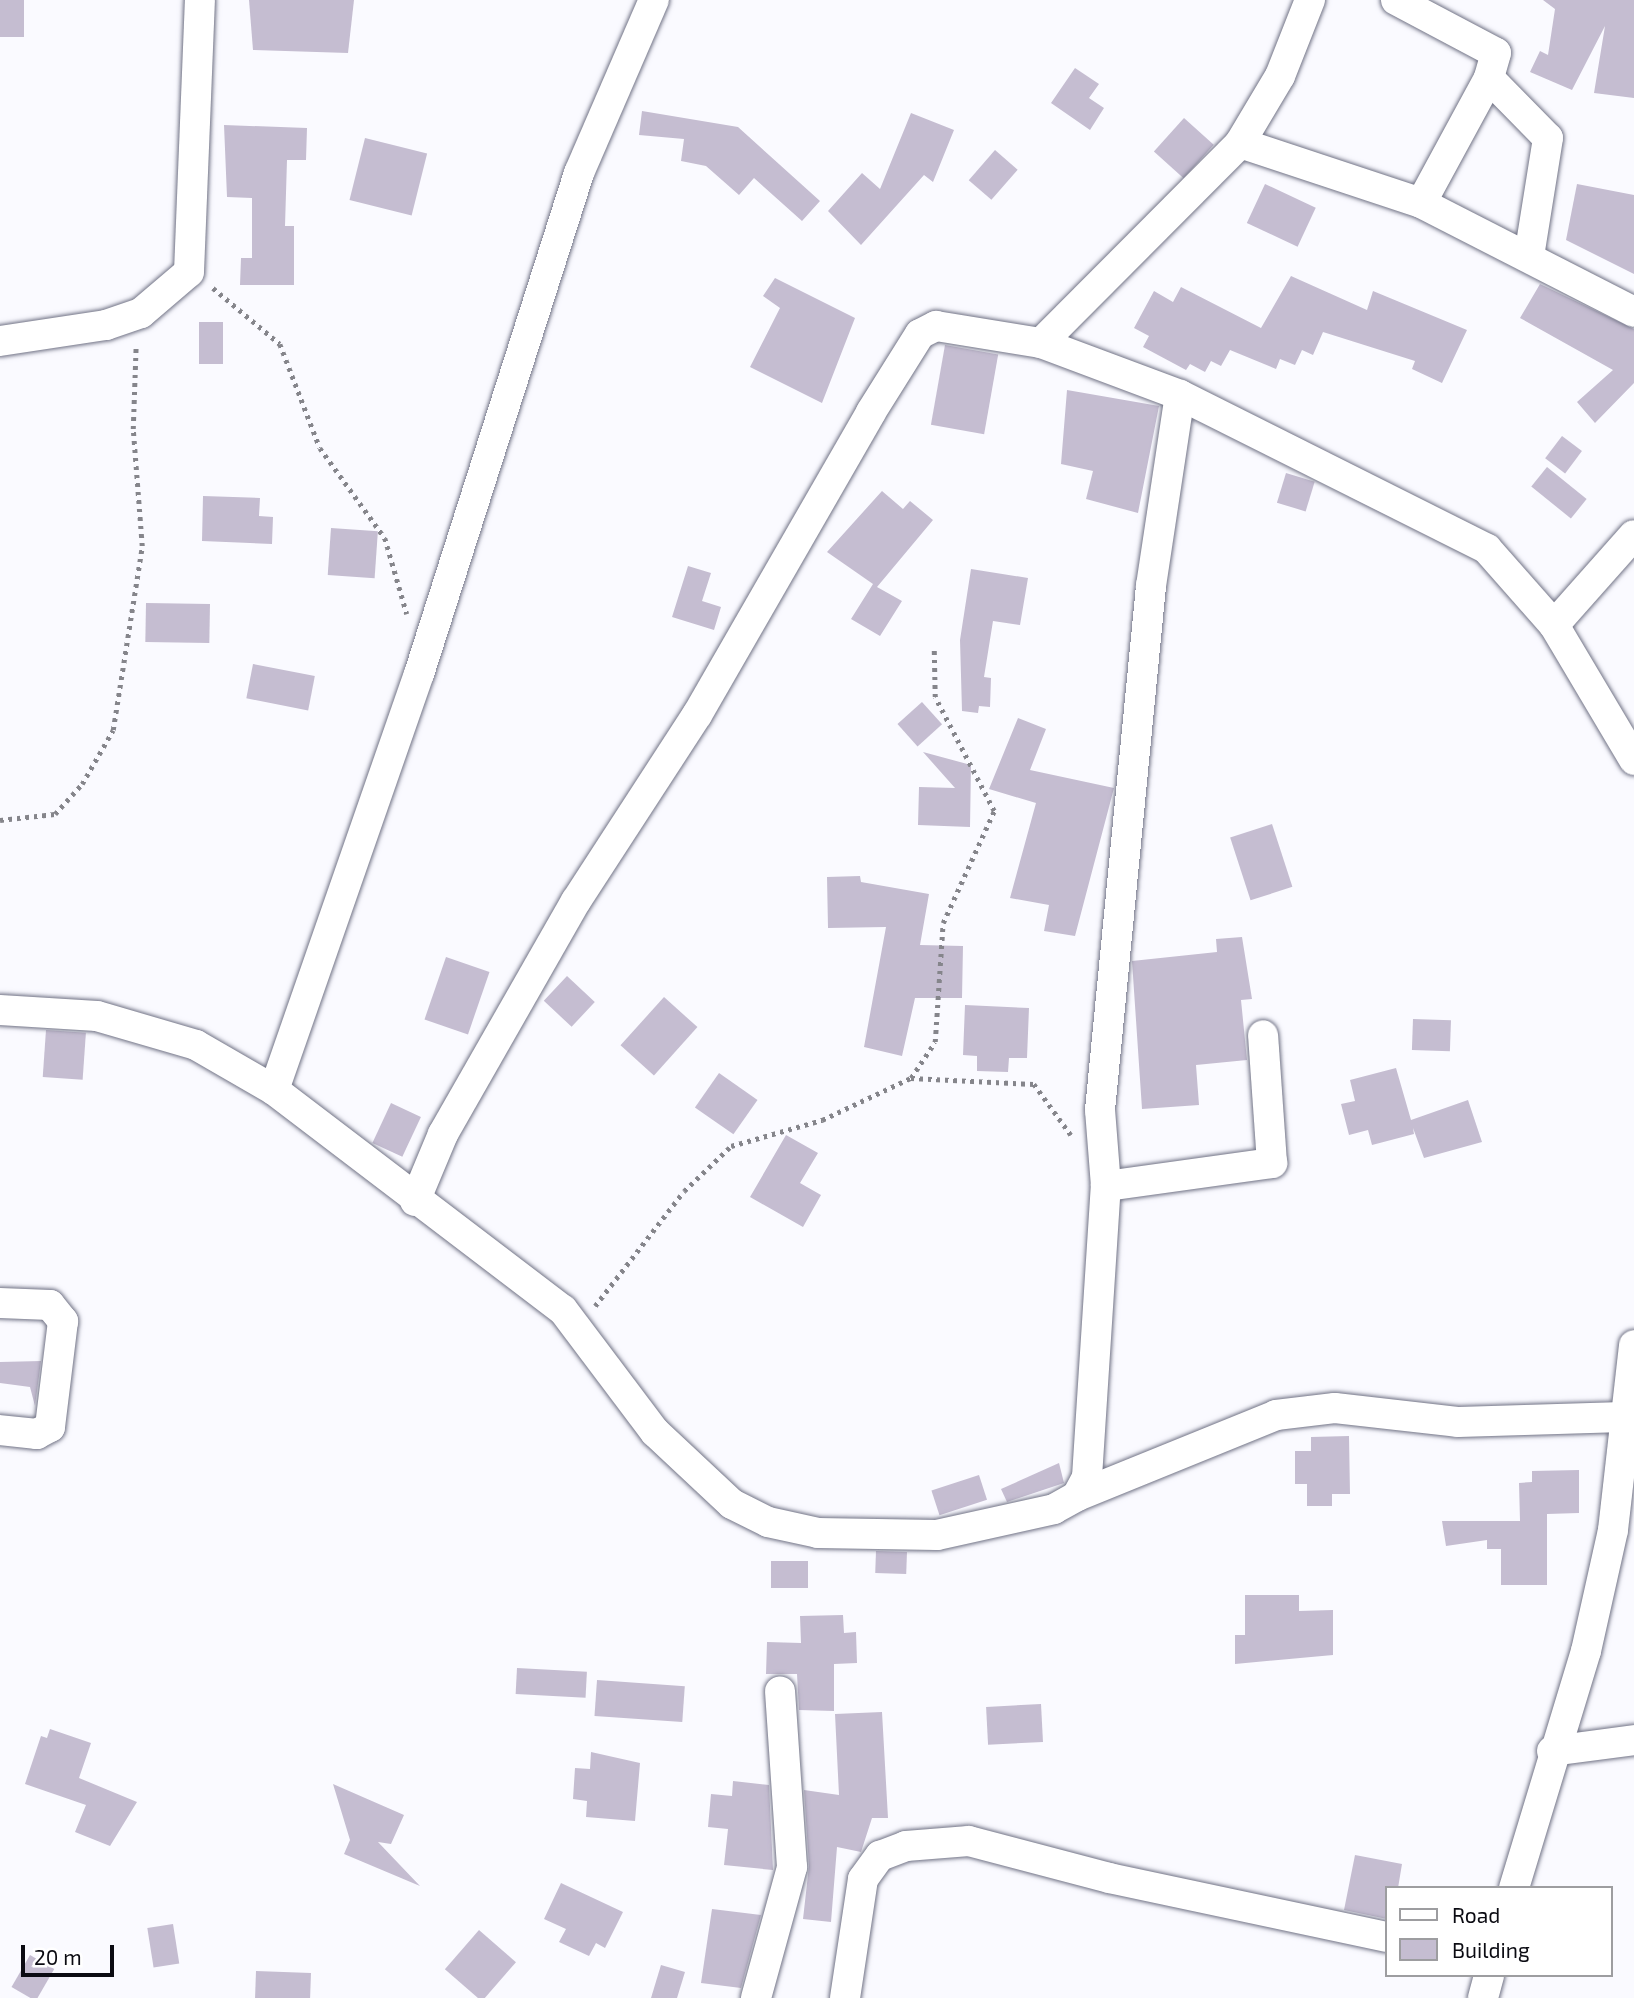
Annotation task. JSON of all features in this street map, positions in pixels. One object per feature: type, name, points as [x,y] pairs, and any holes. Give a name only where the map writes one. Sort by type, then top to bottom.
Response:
[{"type":"street","points":[[0,341],[141,313],[189,272],[201,0]]},
{"type":"street","points":[[274,1090],[419,674],[579,173],[654,0]]},
{"type":"street","points":[[1041,343],[1240,143],[1280,76],[1310,0]]},
{"type":"street","points":[[1396,0],[1492,49],[1489,78],[1421,203]]},
{"type":"street","points":[[1489,78],[1548,138],[1529,256]]},
{"type":"street","points":[[1240,143],[1421,203],[1634,312]]},
{"type":"street","points":[[415,1201],[443,1134],[576,901],[697,715],[920,334],[947,325],[1041,343],[1180,395],[1487,549],[1553,625],[1634,760]]},
{"type":"street","points":[[1077,1496],[1087,1477],[1106,1180],[1100,1110],[1124,849],[1150,586],[1180,395]]},
{"type":"street","points":[[1553,625],[1634,535]]},
{"type":"street","points":[[0,1010],[97,1016],[159,1034],[196,1045],[274,1090],[415,1201],[563,1310],[655,1432],[732,1504],[768,1522],[818,1533],[937,1535],[1054,1509],[1077,1496],[1276,1415],[1335,1408],[1457,1422],[1625,1418]]},
{"type":"street","points":[[1106,1180],[1272,1163],[1264,1035]]},
{"type":"street","points":[[0,1303],[50,1306],[63,1321],[50,1427],[37,1434],[0,1430]]},
{"type":"street","points":[[1515,1886],[1552,1751],[1586,1651],[1613,1530],[1634,1345]]},
{"type":"street","points":[[756,1998],[792,1867],[780,1691]]},
{"type":"street","points":[[1552,1751],[1634,1740]]},
{"type":"street","points":[[845,1998],[863,1879],[880,1856],[906,1846],[970,1841],[1108,1878],[1386,1937]]},
{"type":"street","points":[[1483,1998],[1488,1977]]},
{"type":"path","points":[[189,272],[241,306],[280,344],[320,448],[385,538],[410,627]]},
{"type":"path","points":[[0,820],[55,814],[82,783],[113,730],[142,545],[133,384],[141,313]]},
{"type":"path","points":[[911,1079],[935,1042],[943,923],[994,811],[935,697],[934,649]]},
{"type":"path","points":[[578,1329],[684,1191],[731,1146],[822,1120],[911,1079],[1034,1084],[1083,1154],[1106,1180]]},
{"type":"building","points":[[0,0],[24,0],[24,37],[0,37]]},
{"type":"building","points":[[249,0],[354,0],[348,53],[253,50]]},
{"type":"building","points":[[1543,0],[1634,0],[1634,98],[1594,93],[1605,26],[1572,90],[1530,72],[1540,51],[1548,55],[1555,9]]},
{"type":"building","points":[[1075,68],[1099,84],[1089,98],[1104,108],[1090,130],[1051,103]]},
{"type":"building","points":[[642,111],[738,127],[820,201],[802,221],[754,178],[739,195],[706,166],[681,161],[684,139],[639,135]]},
{"type":"building","points":[[911,113],[954,130],[933,182],[924,175],[861,245],[828,211],[862,173],[880,189]]},
{"type":"building","points":[[1184,118],[1214,145],[1184,178],[1154,151]]},
{"type":"building","points":[[224,125],[307,128],[306,160],[287,160],[285,226],[294,226],[294,285],[240,285],[241,258],[252,258],[252,198],[227,197]]},
{"type":"building","points":[[365,138],[427,153],[412,216],[350,200]]},
{"type":"building","points":[[995,150],[1018,170],[991,200],[969,180]]},
{"type":"building","points":[[1265,184],[1316,208],[1298,247],[1247,223]]},
{"type":"building","points":[[1577,184],[1634,195],[1634,274],[1566,240]]},
{"type":"building","points":[[1291,276],[1367,310],[1373,291],[1467,330],[1442,383],[1412,369],[1415,361],[1323,332],[1313,355],[1302,350],[1295,365],[1280,359],[1276,369],[1230,350],[1221,366],[1211,361],[1205,372],[1190,364],[1186,370],[1143,347],[1149,336],[1134,328],[1154,291],[1173,302],[1181,287],[1261,328]]},
{"type":"building","points":[[775,278],[855,318],[822,403],[750,367],[780,308],[763,296]]},
{"type":"building","points":[[1540,284],[1634,329],[1634,383],[1595,423],[1577,402],[1613,370],[1520,318]]},
{"type":"building","points":[[199,322],[223,322],[223,364],[199,364]]},
{"type":"building","points":[[945,345],[998,354],[984,434],[931,425]]},
{"type":"building","points":[[1067,390],[1159,406],[1138,513],[1086,499],[1093,471],[1061,464]]},
{"type":"building","points":[[1562,436],[1582,451],[1565,473],[1545,458]]},
{"type":"building","points":[[1547,467],[1587,499],[1571,519],[1531,486]]},
{"type":"building","points":[[1286,473],[1315,482],[1306,511],[1277,503]]},
{"type":"building","points":[[882,491],[903,509],[910,501],[933,520],[877,587],[902,601],[880,636],[851,619],[873,584],[827,552]]},
{"type":"building","points":[[203,496],[260,498],[259,516],[273,517],[272,544],[202,541]]},
{"type":"building","points":[[331,528],[378,531],[375,578],[328,575]]},
{"type":"building","points":[[688,566],[711,573],[702,601],[721,607],[714,630],[672,617]]},
{"type":"building","points":[[971,569],[1028,578],[1020,625],[993,621],[984,677],[991,678],[990,707],[979,706],[978,713],[962,711],[960,640]]},
{"type":"building","points":[[146,603],[210,604],[209,643],[145,642]]},
{"type":"building","points":[[253,664],[315,676],[308,710],[246,698]]},
{"type":"building","points":[[922,702],[942,724],[918,746],[897,724]]},
{"type":"building","points":[[1018,718],[1046,729],[1030,770],[1114,788],[1075,936],[1044,931],[1049,905],[1010,898],[1036,803],[989,789]]},
{"type":"building","points":[[923,752],[971,765],[970,827],[918,825],[919,787],[955,788]]},
{"type":"building","points":[[1272,824],[1292,887],[1251,900],[1230,838]]},
{"type":"building","points":[[860,876],[861,882],[929,894],[920,945],[963,946],[962,998],[915,998],[902,1056],[864,1047],[886,927],[828,928],[827,877]]},
{"type":"building","points":[[1242,937],[1252,999],[1241,1000],[1247,1060],[1196,1065],[1199,1105],[1142,1109],[1132,961],[1217,952],[1216,939]]},
{"type":"building","points":[[446,957],[489,972],[468,1034],[425,1019]]},
{"type":"building","points":[[567,976],[595,1002],[572,1027],[544,1001]]},
{"type":"building","points":[[664,997],[697,1027],[654,1075],[621,1045]]},
{"type":"building","points":[[965,1005],[1029,1008],[1027,1058],[1009,1058],[1008,1072],[977,1071],[977,1056],[963,1055]]},
{"type":"building","points":[[1413,1019],[1451,1020],[1450,1051],[1412,1050]]},
{"type":"building","points":[[46,1030],[86,1033],[83,1080],[43,1077]]},
{"type":"building","points":[[1396,1068],[1411,1120],[1468,1100],[1482,1142],[1424,1158],[1413,1128],[1414,1134],[1372,1145],[1368,1130],[1349,1135],[1341,1104],[1355,1101],[1350,1080]]},
{"type":"building","points":[[719,1073],[758,1100],[733,1134],[695,1107]]},
{"type":"building","points":[[391,1103],[421,1117],[402,1157],[372,1143]]},
{"type":"building","points":[[786,1135],[818,1153],[800,1183],[821,1195],[803,1227],[750,1197]]},
{"type":"building","points":[[41,1361],[35,1406],[30,1387],[0,1383],[0,1362]]},
{"type":"building","points":[[1349,1436],[1350,1494],[1332,1494],[1332,1506],[1307,1506],[1307,1484],[1295,1484],[1295,1451],[1311,1451],[1311,1437]]},
{"type":"building","points":[[1059,1463],[1064,1483],[1007,1502],[1001,1489]]},
{"type":"building","points":[[1579,1470],[1579,1513],[1547,1514],[1547,1585],[1501,1585],[1501,1549],[1487,1549],[1487,1540],[1446,1546],[1442,1521],[1520,1521],[1519,1483],[1532,1482],[1532,1471]]},
{"type":"building","points":[[979,1475],[987,1500],[939,1515],[931,1490]]},
{"type":"building","points":[[876,1551],[907,1552],[906,1574],[875,1573]]},
{"type":"building","points":[[771,1561],[808,1561],[808,1588],[771,1588]]},
{"type":"building","points":[[1245,1595],[1299,1595],[1299,1611],[1333,1610],[1333,1655],[1235,1664],[1235,1635],[1245,1635]]},
{"type":"building","points":[[843,1615],[844,1633],[856,1632],[857,1663],[834,1664],[834,1711],[799,1710],[797,1674],[766,1674],[767,1642],[801,1643],[800,1616]]},
{"type":"building","points":[[517,1668],[587,1672],[586,1698],[516,1694]]},
{"type":"building","points":[[597,1680],[685,1686],[682,1722],[594,1716]]},
{"type":"building","points":[[1041,1704],[1043,1742],[988,1745],[986,1707]]},
{"type":"building","points":[[882,1712],[888,1818],[872,1818],[861,1852],[837,1847],[831,1922],[803,1919],[809,1866],[804,1790],[839,1795],[835,1714]]},
{"type":"building","points":[[50,1729],[91,1743],[79,1778],[137,1802],[110,1846],[75,1832],[86,1805],[25,1784],[41,1736],[47,1738]]},
{"type":"building","points":[[591,1752],[640,1763],[635,1821],[586,1817],[587,1801],[573,1799],[575,1768],[590,1769]]},
{"type":"building","points":[[733,1781],[769,1785],[773,1870],[724,1865],[728,1829],[708,1827],[711,1794],[732,1796]]},
{"type":"building","points":[[333,1784],[404,1815],[391,1844],[378,1842],[420,1886],[344,1854],[350,1840]]},
{"type":"building","points":[[1355,1855],[1402,1864],[1398,1886],[1386,1886],[1386,1919],[1344,1910]]},
{"type":"building","points":[[561,1883],[623,1912],[605,1948],[596,1943],[589,1956],[559,1942],[566,1929],[544,1919]]},
{"type":"building","points":[[712,1909],[761,1915],[741,1988],[701,1983]]},
{"type":"building","points":[[173,1924],[179,1964],[154,1968],[147,1928]]},
{"type":"building","points":[[479,1930],[516,1962],[485,1998],[478,1998],[445,1969]]},
{"type":"building","points":[[30,1955],[54,1969],[38,1998],[30,1998],[12,1987]]},
{"type":"building","points":[[661,1965],[685,1972],[677,1998],[651,1998]]},
{"type":"building","points":[[256,1971],[311,1973],[310,1998],[255,1998]]}]
